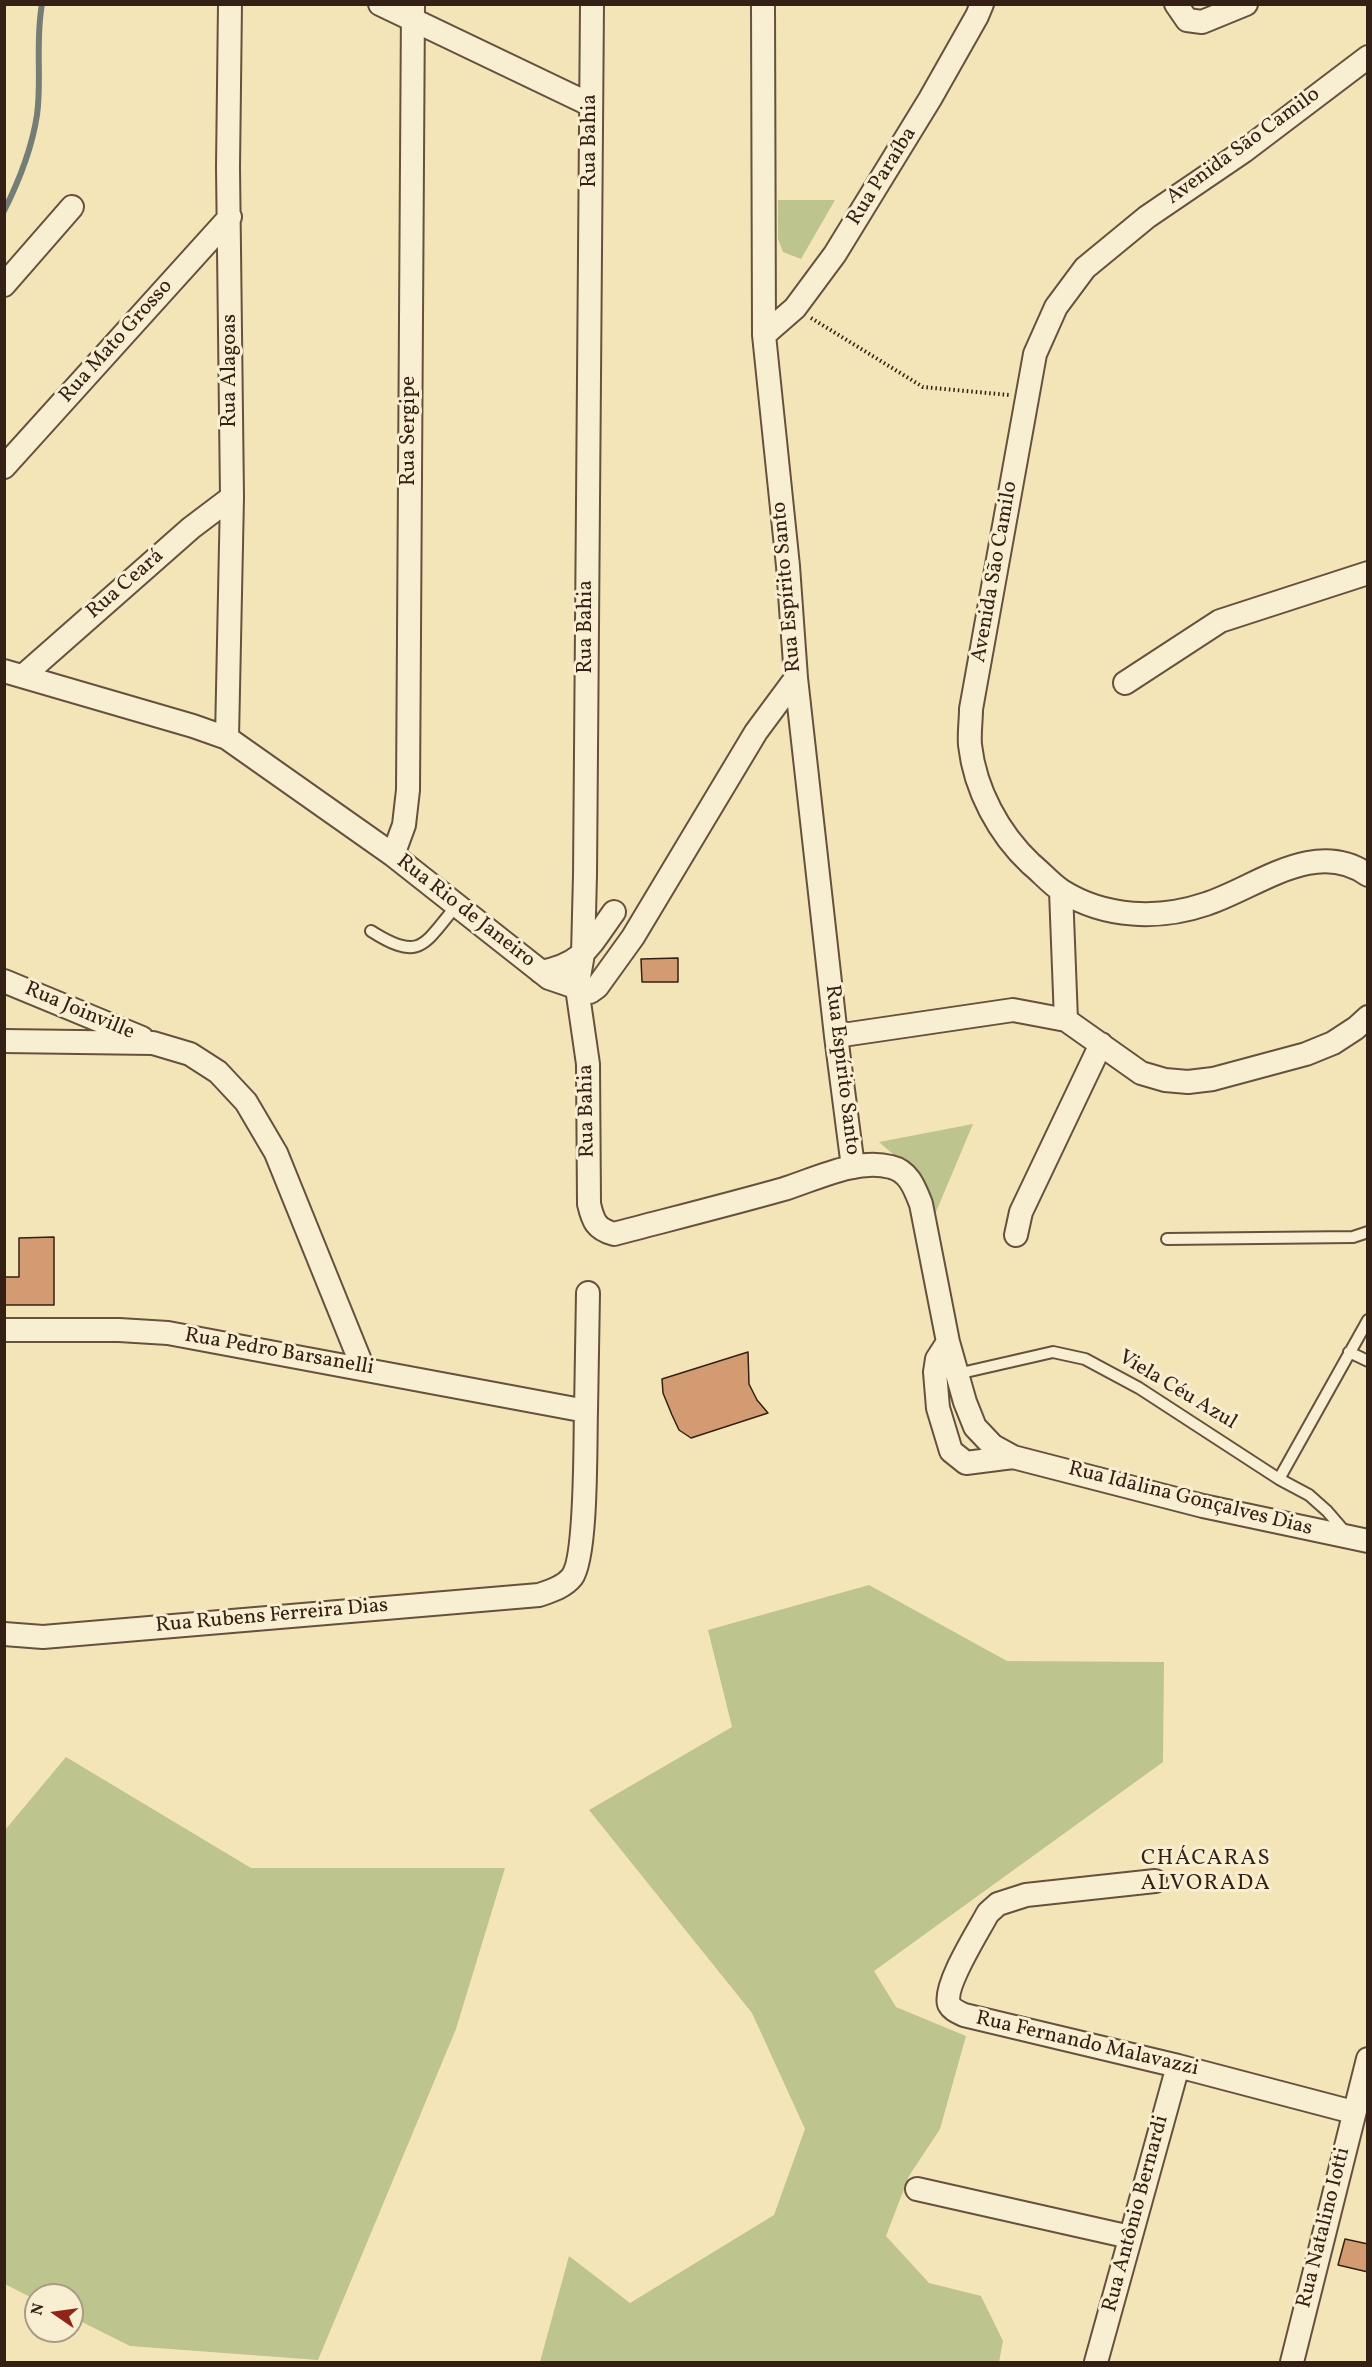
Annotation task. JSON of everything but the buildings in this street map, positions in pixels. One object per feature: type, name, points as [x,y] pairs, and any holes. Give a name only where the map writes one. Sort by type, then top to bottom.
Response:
[{"type":"street","name":"Rua Alagoas","points":[[227,738],[232,497],[228,167],[230,4]]},
{"type":"street","points":[[380,4],[413,12],[591,105]]},
{"type":"street","name":"Rua Bahia","points":[[592,4],[585,875],[583,954],[577,988],[588,1064],[589,1204],[593,1220],[601,1230],[614,1234],[785,1188],[853,1167]]},
{"type":"street","name":"Rua Espírito Santo","points":[[763,4],[764,335],[788,566],[796,678],[853,1167]]},
{"type":"street","name":"Rua Paraíba","points":[[764,335],[795,308],[847,235],[930,99],[982,4]]},
{"type":"street","points":[[1176,4],[1187,20],[1202,22],[1246,4]]},
{"type":"street","name":"Rua Sergipe","points":[[393,855],[404,825],[408,790],[413,12]]},
{"type":"street","name":"Avenida São Camilo","points":[[1368,57],[1244,151],[1147,217],[1085,268],[1056,307],[1035,354],[971,709],[970,745],[977,780],[995,818],[1017,850],[1061,891],[1083,901],[1124,914],[1157,915],[1206,905],[1303,863],[1325,861],[1345,864],[1368,875]]},
{"type":"street","points":[[4,285],[72,207]]},
{"type":"street","name":"Rua Mato Grosso","points":[[4,467],[230,218]]},
{"type":"street","name":"Rua Ceará","points":[[14,673],[232,497]]},
{"type":"street","points":[[1125,683],[1220,621],[1368,573]]},
{"type":"street","name":"Rua Rio de Janeiro","points":[[14,673],[227,738],[393,855],[541,972],[560,983],[577,988]]},
{"type":"street","points":[[577,988],[590,992],[597,987],[633,937],[756,732],[796,678]]},
{"type":"street","points":[[585,875],[633,937]]},
{"type":"street","points":[[1061,891],[1066,1020]]},
{"type":"street","points":[[541,972],[568,965],[583,954],[614,912]]},
{"type":"street","name":"Rua Joinville","points":[[4,981],[153,1042]]},
{"type":"street","points":[[836,1036],[1012,1010],[1066,1020],[1141,1073],[1165,1080],[1188,1082],[1213,1079],[1334,1043],[1368,1017]]},
{"type":"street","points":[[4,1041],[153,1042],[190,1054],[218,1072],[246,1102],[276,1154],[363,1368]]},
{"type":"street","points":[[1016,1235],[1021,1212],[1101,1044]]},
{"type":"street","points":[[853,1167],[890,1166],[901,1170],[912,1183],[921,1204],[948,1342]]},
{"type":"street","name":"Rua Rubens Ferreira Dias","points":[[4,1634],[43,1637],[539,1594],[558,1589],[572,1577],[580,1553],[588,1293]]},
{"type":"street","name":"Rua Pedro Barsanelli","points":[[4,1330],[118,1330],[168,1333],[586,1411]]},
{"type":"street","name":"Rua Idalina Gonçalves Dias","points":[[948,1342],[965,1402],[975,1427],[993,1446],[1013,1457],[1203,1506],[1359,1540]]},
{"type":"street","name":"Rua Idalina Gonçalves Dias","points":[[948,1342],[937,1359],[935,1372],[938,1408],[951,1450],[966,1464],[1013,1457]]},
{"type":"street","name":"Rua Fernando Malavazzi","points":[[1155,1881],[1026,1895],[998,1904],[988,1913],[950,1987],[949,2003],[953,2009],[964,2015],[1178,2066],[1353,2112]]},
{"type":"street","name":"Rua Natalino Iotti","points":[[1292,2362],[1368,2059]]},
{"type":"street","name":"Rua Antônio Bernardi","points":[[1096,2362],[1178,2066]]},
{"type":"street","points":[[918,2189],[1130,2237]]},
{"type":"lane","points":[[371,932],[389,943],[408,949],[420,946],[457,905]]},
{"type":"lane","points":[[1167,1239],[1353,1237],[1368,1232]]},
{"type":"lane","points":[[1279,1479],[1368,1320]]},
{"type":"lane","name":"Viela Céu Azul","points":[[957,1374],[1053,1352],[1071,1354],[1085,1359],[1139,1388],[1279,1479],[1309,1495],[1359,1540]]},
{"type":"lane","points":[[1349,1352],[1368,1361]]},
{"type":"path","points":[[795,308],[923,387],[1027,397]]},
{"type":"green space","points":[[778,200],[835,200],[801,259],[783,252],[778,239]]},
{"type":"green space","points":[[973,1124],[933,1219],[913,1172],[879,1142]]},
{"type":"green space","points":[[869,1585],[1007,1661],[1164,1662],[1163,1762],[874,1971],[896,2007],[966,2036],[940,2129],[909,2176],[886,2236],[929,2283],[981,2296],[1003,2341],[999,2362],[540,2362],[569,2256],[630,2303],[774,2215],[805,2129],[752,2013],[589,1810],[732,1727],[708,1630]]},
{"type":"green space","points":[[66,1757],[251,1868],[505,1868],[456,2029],[318,2360],[130,2346],[84,2323],[84,2283],[24,2283],[24,2294],[5,2284],[5,1830]]},
{"type":"waterway","points":[[4,211],[24,164],[35,127],[42,4]]},
{"type":"district","name":"CHÁCARAS ALVORADA","points":[[1206,1872]]}]
